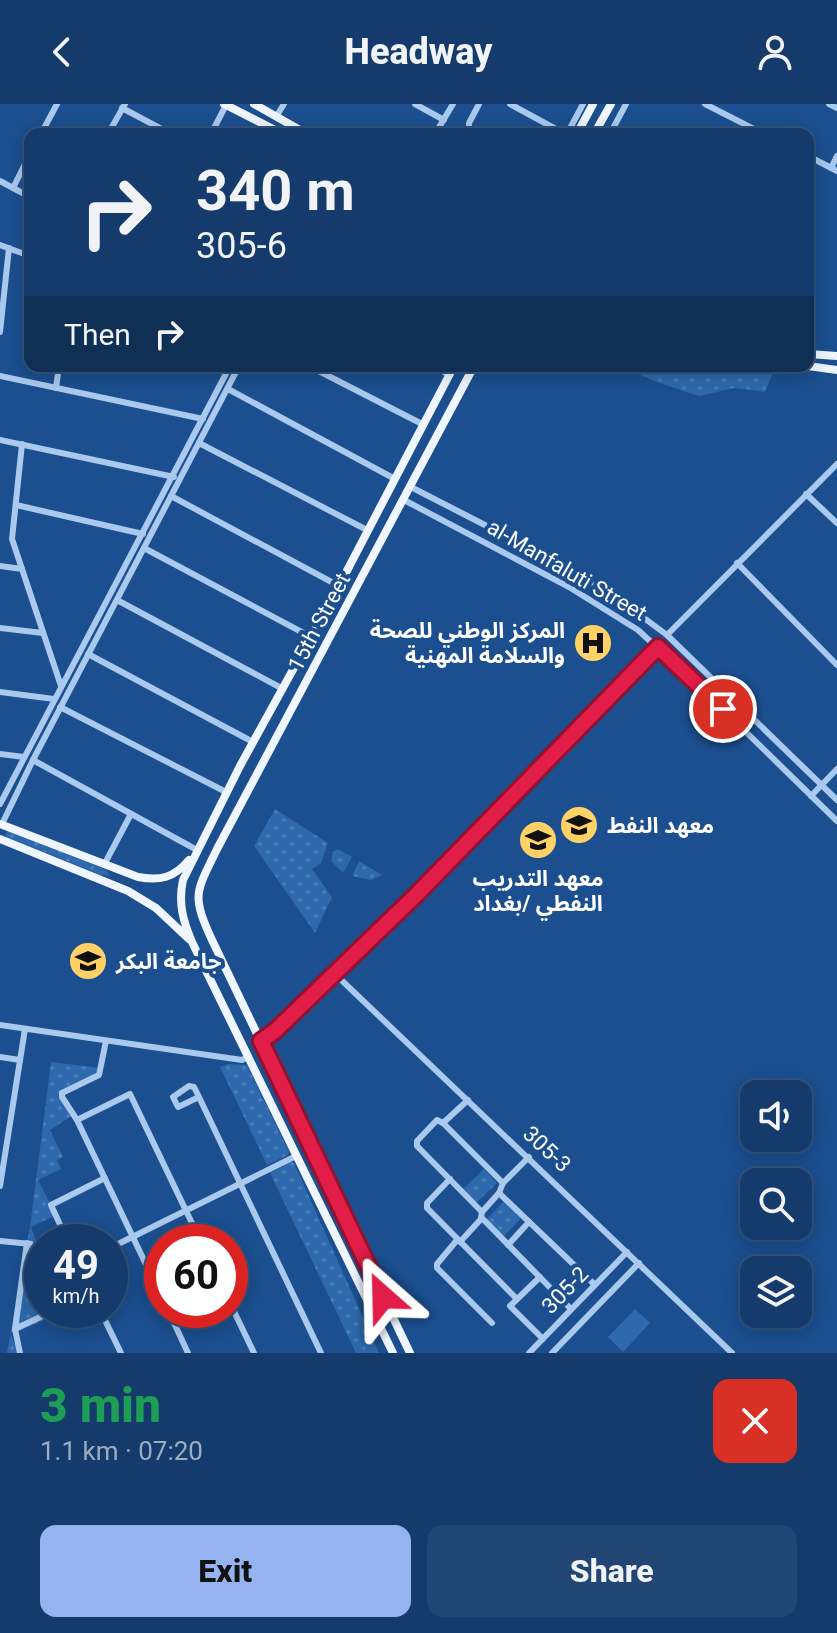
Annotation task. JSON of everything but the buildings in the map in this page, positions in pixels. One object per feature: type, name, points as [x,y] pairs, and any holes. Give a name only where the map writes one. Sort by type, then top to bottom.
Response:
[{"type":"main road","points":[[254,104],[296,128]]},
{"type":"main road","points":[[580,128],[593,104]]},
{"type":"main road","points":[[597,128],[611,104]]},
{"type":"main road","points":[[225,105],[269,128]]},
{"type":"main road","points":[[814,354],[837,356]]},
{"type":"main road","points":[[814,367],[837,370]]},
{"type":"main road","name":"15th Street","points":[[192,942],[184,923],[180,893],[183,880],[226,792],[451,372]]},
{"type":"main road","name":"15th Street","points":[[261,1041],[199,911],[198,896],[202,882],[471,372]]},
{"type":"main road","points":[[233,780],[251,789]]},
{"type":"main road","points":[[197,850],[182,869],[166,878],[150,879],[118,871],[1,824],[0,837],[113,883],[146,901],[192,942],[393,1353]]},
{"type":"main road","points":[[59,861],[65,849]]},
{"type":"main road","points":[[113,883],[118,871]]},
{"type":"main road","points":[[261,1041],[409,1352]]},
{"type":"main road","points":[[265,1093],[281,1085]]},
{"type":"street","points":[[44,128],[57,104]]},
{"type":"street","points":[[276,117],[284,104]]},
{"type":"street","points":[[415,104],[444,120]]},
{"type":"street","points":[[439,128],[453,104]]},
{"type":"street","points":[[469,128],[479,104]]},
{"type":"street","points":[[510,104],[555,128]]},
{"type":"street","points":[[569,128],[583,104]]},
{"type":"street","points":[[613,128],[626,104]]},
{"type":"street","points":[[705,104],[752,128]]},
{"type":"street","points":[[829,104],[837,108]]},
{"type":"street","points":[[214,128],[225,105]]},
{"type":"street","points":[[111,128],[123,106],[161,128]]},
{"type":"street","points":[[814,159],[834,170],[837,156]]},
{"type":"street","points":[[13,188],[24,166]]},
{"type":"street","points":[[0,181],[24,194]]},
{"type":"street","points":[[0,245],[24,254]]},
{"type":"street","points":[[0,332],[9,248]]},
{"type":"street","points":[[56,388],[58,372]]},
{"type":"street","points":[[321,372],[424,425]]},
{"type":"street","points":[[1,824],[228,389],[229,373]]},
{"type":"street","points":[[0,804],[229,373]]},
{"type":"street","points":[[0,376],[203,419]]},
{"type":"street","points":[[228,389],[395,479]]},
{"type":"street","points":[[0,440],[174,477]]},
{"type":"street","points":[[199,443],[367,530]]},
{"type":"street","points":[[22,444],[12,539],[61,686]]},
{"type":"street","points":[[667,635],[837,464]]},
{"type":"street","name":"al-Manfaluti Street","points":[[411,487],[571,570],[667,635],[837,800]]},
{"type":"street","points":[[806,494],[837,523]]},
{"type":"street","points":[[171,496],[339,586]]},
{"type":"street","name":"al-Manfaluti Street","points":[[404,500],[595,602],[658,647],[837,821]]},
{"type":"street","points":[[16,505],[143,534]]},
{"type":"street","points":[[485,543],[492,529]]},
{"type":"street","points":[[144,548],[311,637]]},
{"type":"street","points":[[737,563],[837,665]]},
{"type":"street","points":[[0,566],[22,569]]},
{"type":"street","points":[[119,575],[127,580]]},
{"type":"street","points":[[595,602],[602,597],[603,589]]},
{"type":"street","points":[[606,609],[608,601],[616,598]]},
{"type":"street","points":[[117,600],[283,689]]},
{"type":"street","points":[[0,628],[43,633]]},
{"type":"street","points":[[261,1041],[417,894],[658,647]]},
{"type":"street","points":[[88,654],[253,742]]},
{"type":"street","points":[[701,688],[711,678]]},
{"type":"street","points":[[0,692],[54,699]]},
{"type":"street","points":[[60,707],[226,792]]},
{"type":"street","points":[[42,722],[50,726]]},
{"type":"street","points":[[0,754],[24,757]]},
{"type":"street","points":[[33,760],[197,850]]},
{"type":"street","points":[[811,796],[837,769]]},
{"type":"street","points":[[104,865],[131,814]]},
{"type":"street","name":"305-3","points":[[335,974],[732,1353]]},
{"type":"street","points":[[0,1025],[238,1060],[248,1057]]},
{"type":"street","points":[[0,1186],[25,1029]]},
{"type":"street","points":[[106,1041],[99,1075],[62,1093],[62,1097],[77,1120],[144,1260]]},
{"type":"street","points":[[0,1057],[20,1060]]},
{"type":"street","points":[[77,1120],[130,1094],[193,1224]]},
{"type":"street","points":[[199,1097],[321,1353]]},
{"type":"street","points":[[443,1123],[468,1100]]},
{"type":"street","points":[[503,1183],[437,1120],[416,1143],[540,1277],[578,1326]]},
{"type":"street","points":[[128,1239],[296,1156]]},
{"type":"street","points":[[492,1323],[437,1268],[437,1264],[499,1193],[503,1183],[529,1157]]},
{"type":"street","points":[[60,1224],[51,1205],[105,1178]]},
{"type":"street","points":[[450,1179],[426,1206],[517,1299]]},
{"type":"street","points":[[499,1193],[595,1285]]},
{"type":"street","points":[[508,1245],[529,1222]]},
{"type":"street","points":[[0,1241],[24,1243]]},
{"type":"street","name":"305-2","points":[[529,1353],[627,1252]]},
{"type":"street","name":"305-2","points":[[552,1353],[639,1263]]},
{"type":"street","points":[[20,1353],[15,1329],[24,1264]]},
{"type":"street","points":[[540,1277],[510,1306],[543,1339]]},
{"type":"street","points":[[15,1329],[24,1325]]},
{"type":"street","points":[[109,1328],[121,1353]]},
{"type":"street","points":[[176,1328],[188,1353]]},
{"type":"street","points":[[242,1328],[254,1353]]},
{"type":"shaded area","points":[[633,372],[773,372],[765,392],[734,388],[699,396]]},
{"type":"shaded area","points":[[275,809],[328,843],[321,863],[312,869],[332,897],[315,933],[254,846]]},
{"type":"shaded area","points":[[8,830],[106,870],[110,876],[5,836]]},
{"type":"shaded area","points":[[338,849],[352,857],[343,873],[331,861],[333,852]]},
{"type":"shaded area","points":[[359,861],[382,875],[371,880],[352,876]]},
{"type":"shaded area","points":[[51,1062],[101,1068],[99,1075],[62,1093],[73,1115],[50,1130],[63,1157],[57,1160],[61,1169],[38,1180],[56,1215],[30,1224]]},
{"type":"shaded area","points":[[228,1064],[247,1065],[288,1155],[267,1165],[220,1067]]},
{"type":"shaded area","points":[[291,1162],[379,1353],[356,1353],[270,1173]]},
{"type":"shaded area","points":[[484,1169],[497,1183],[476,1203],[463,1189]]},
{"type":"shaded area","points":[[504,1201],[521,1218],[503,1237],[486,1220]]},
{"type":"shaded area","points":[[24,1260],[26,1328],[11,1332]]},
{"type":"shaded area","points":[[635,1309],[650,1323],[623,1352],[608,1337]]},
{"type":"shaded area","points":[[11,1333],[19,1353],[7,1353]]},
{"type":"place","name":"المركز الوطني للصحة والسلامة المهنية","points":[[593,643]]},
{"type":"place","name":"معهد النفط","points":[[579,825]]},
{"type":"place","name":"معهد التدريب النفطي /بغداد","points":[[538,840]]},
{"type":"place","name":"جامعة البكر","points":[[88,961]]},
{"type":"route","points":[[383,1297],[261,1041],[417,894],[658,647],[723,709]]}]
